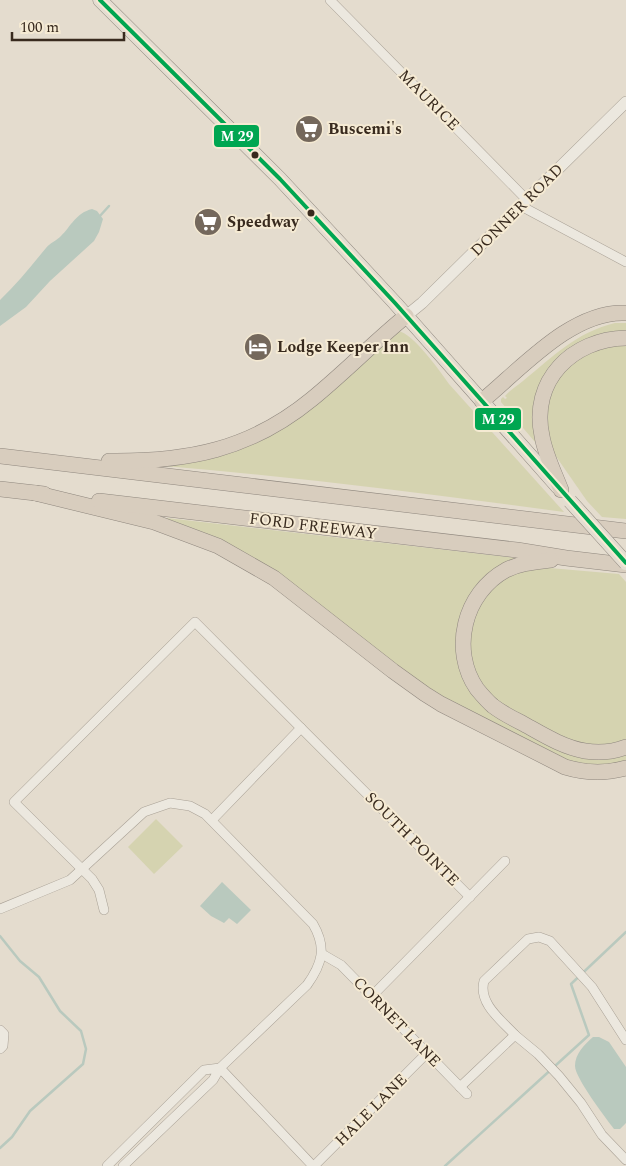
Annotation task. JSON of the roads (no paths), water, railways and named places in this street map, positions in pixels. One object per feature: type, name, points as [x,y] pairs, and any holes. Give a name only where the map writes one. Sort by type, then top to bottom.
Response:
[{"type":"highway","points":[[482,401],[562,334],[586,320],[612,313],[626,312]]},
{"type":"highway","points":[[27,460],[158,461],[197,455],[231,445],[264,431],[298,410],[406,316]]},
{"type":"highway","points":[[566,495],[541,435],[540,409],[546,387],[558,367],[578,350],[600,341],[626,338]]},
{"type":"highway","name":"FORD FREEWAY","points":[[0,456],[626,531]]},
{"type":"highway","name":"FORD FREEWAY","points":[[0,489],[626,564]]},
{"type":"highway","points":[[35,493],[154,522],[218,546],[274,578],[392,671],[442,704],[565,767],[577,771],[599,772],[626,768]]},
{"type":"highway","points":[[566,558],[516,566],[487,584],[474,603],[466,624],[463,646],[467,668],[477,689],[492,705],[555,741],[587,751],[609,751],[626,747]]},
{"type":"main road","points":[[100,0],[280,179],[406,316],[626,564]]},
{"type":"street","name":"MAURICE","points":[[330,0],[524,203],[626,262]]},
{"type":"street","name":"DONNER ROAD","points":[[406,316],[422,303],[626,102]]},
{"type":"street","name":"SOUTH POINTE","points":[[82,869],[14,802],[195,622],[470,897]]},
{"type":"street","points":[[212,820],[302,728]]},
{"type":"street","points":[[0,909],[70,880],[144,812],[170,803],[190,806],[212,820],[313,924],[318,932],[322,954],[316,973],[307,985],[220,1068],[213,1080],[123,1166]]},
{"type":"street","points":[[372,996],[505,861]]},
{"type":"street","points":[[82,869],[99,890],[104,910]]},
{"type":"street","points":[[625,1156],[602,1135],[582,1103],[559,1076],[538,1054],[515,1036],[485,1001],[482,990],[484,981],[528,939],[539,937],[550,941],[592,987],[626,1040]]},
{"type":"street","name":"CORNET LANE","points":[[322,954],[341,964],[464,1091],[515,1036]]},
{"type":"street","points":[[0,1049],[3,1046],[2,1032]]},
{"type":"street","name":"HALE LANE","points":[[313,1166],[427,1053]]},
{"type":"street","points":[[107,1166],[204,1070],[220,1068]]},
{"type":"street","points":[[220,1068],[313,1166]]},
{"type":"waterway","points":[[99,217],[109,206]]},
{"type":"waterway","points":[[445,1166],[589,1035],[571,984],[626,932]]},
{"type":"waterway","points":[[0,936],[20,961],[39,977],[60,1011],[81,1031],[86,1049],[83,1064],[30,1111],[12,1137],[0,1148]]},
{"type":"place","name":"Buscemi's","points":[[309,129]]},
{"type":"place","name":"Speedway","points":[[208,222]]},
{"type":"place","name":"Lodge Keeper Inn","points":[[258,347]]}]
